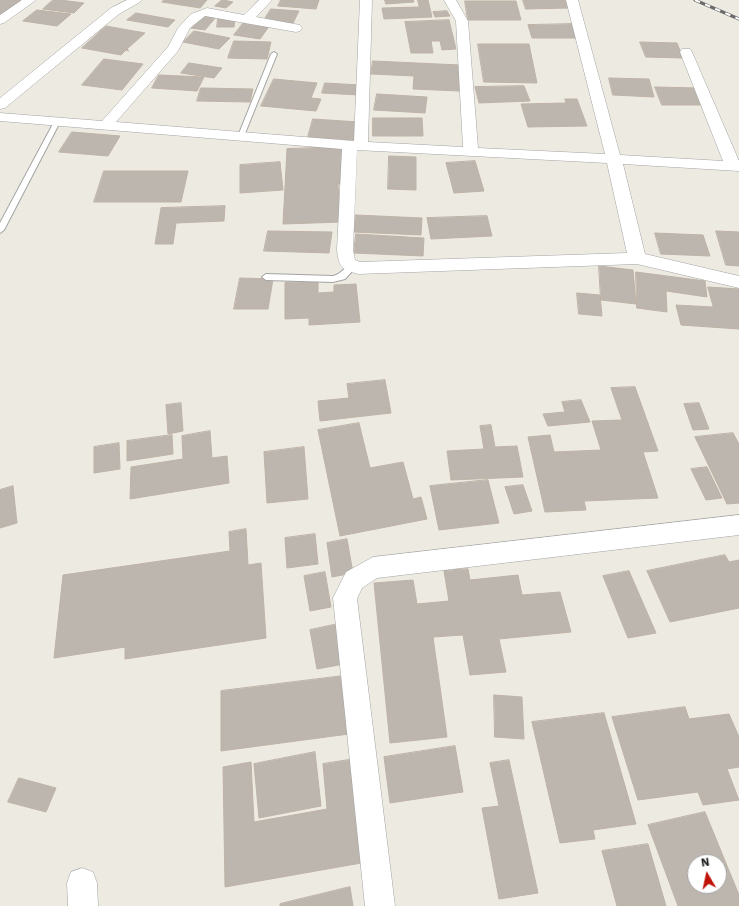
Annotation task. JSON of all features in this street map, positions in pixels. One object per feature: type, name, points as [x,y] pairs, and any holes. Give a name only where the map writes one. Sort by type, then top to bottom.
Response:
[{"type":"street","points":[[0,20],[30,0]]},
{"type":"street","points":[[0,105],[116,11],[136,0]]},
{"type":"street","points":[[248,18],[266,0]]},
{"type":"street","points":[[366,0],[356,145],[345,250],[347,263],[358,268],[637,258],[739,282]]},
{"type":"street","points":[[450,0],[462,22],[471,152]]},
{"type":"street","points":[[572,0],[614,159],[637,258]]},
{"type":"street","points":[[105,126],[174,48],[180,32],[195,15],[207,12],[248,18],[296,28]]},
{"type":"street","points":[[0,117],[356,145],[736,166],[686,52]]},
{"type":"street","points":[[380,906],[345,598],[354,580],[373,568],[739,525]]},
{"type":"lane","points":[[241,136],[274,54]]},
{"type":"lane","points":[[0,230],[57,122]]},
{"type":"lane","points":[[266,277],[342,277],[353,266]]},
{"type":"building","points":[[0,0],[15,0],[21,1],[0,16]]},
{"type":"building","points":[[53,0],[84,3],[74,13],[43,9]]},
{"type":"building","points":[[164,0],[207,0],[200,8],[162,2]]},
{"type":"building","points":[[222,0],[233,2],[226,8],[215,6]]},
{"type":"building","points":[[281,0],[319,0],[316,9],[278,6]]},
{"type":"building","points":[[385,0],[413,0],[414,2],[386,4]]},
{"type":"building","points":[[418,0],[428,0],[432,17],[384,19],[382,8],[419,7]]},
{"type":"building","points":[[523,0],[565,0],[568,8],[526,9]]},
{"type":"building","points":[[465,1],[516,1],[521,20],[468,20]]},
{"type":"building","points":[[271,9],[299,11],[293,23],[264,20]]},
{"type":"building","points":[[37,10],[71,14],[57,26],[23,21]]},
{"type":"building","points":[[447,11],[450,16],[435,17],[433,12]]},
{"type":"building","points":[[136,13],[175,20],[168,27],[127,20]]},
{"type":"building","points":[[203,15],[217,16],[205,30],[191,28]]},
{"type":"building","points":[[218,19],[235,19],[234,27],[217,27]]},
{"type":"building","points":[[449,20],[456,49],[442,50],[440,41],[431,41],[433,53],[411,53],[405,22]]},
{"type":"building","points":[[244,22],[270,25],[260,39],[234,35]]},
{"type":"building","points":[[572,24],[577,38],[532,38],[528,25]]},
{"type":"building","points":[[106,26],[145,33],[127,49],[129,51],[126,50],[121,55],[82,48]]},
{"type":"building","points":[[194,31],[230,38],[219,49],[183,42]]},
{"type":"building","points":[[234,41],[271,42],[267,59],[228,58]]},
{"type":"building","points":[[640,42],[677,43],[683,58],[646,57]]},
{"type":"building","points":[[478,44],[529,44],[537,83],[484,82]]},
{"type":"building","points":[[104,59],[143,64],[122,90],[82,85]]},
{"type":"building","points":[[373,61],[460,65],[459,91],[413,89],[414,76],[371,74]]},
{"type":"building","points":[[189,63],[222,68],[214,78],[181,73]]},
{"type":"building","points":[[159,75],[204,77],[197,91],[152,88]]},
{"type":"building","points":[[609,78],[649,79],[654,97],[613,95]]},
{"type":"building","points":[[274,79],[317,83],[311,98],[321,99],[316,111],[261,106]]},
{"type":"building","points":[[325,83],[361,85],[359,95],[322,93]]},
{"type":"building","points":[[524,86],[530,101],[479,103],[475,87]]},
{"type":"building","points":[[655,87],[698,88],[706,105],[662,105]]},
{"type":"building","points":[[201,88],[253,89],[250,102],[197,101]]},
{"type":"building","points":[[377,94],[427,97],[425,113],[374,110]]},
{"type":"building","points":[[565,99],[577,99],[587,126],[528,127],[521,104],[566,103]]},
{"type":"building","points":[[373,118],[422,118],[423,136],[373,136]]},
{"type":"building","points":[[313,119],[359,122],[354,140],[308,137]]},
{"type":"building","points":[[72,132],[120,136],[108,156],[59,152]]},
{"type":"building","points":[[342,147],[343,184],[338,184],[339,201],[342,201],[343,222],[283,224],[287,149]]},
{"type":"building","points":[[389,156],[416,157],[416,190],[388,189]]},
{"type":"building","points":[[475,161],[484,191],[454,193],[446,163]]},
{"type":"building","points":[[280,162],[283,190],[240,193],[240,165]]},
{"type":"building","points":[[104,171],[188,171],[181,202],[94,202]]},
{"type":"building","points":[[225,206],[224,221],[176,223],[173,244],[155,244],[161,208]]},
{"type":"building","points":[[356,215],[422,218],[421,235],[353,232]]},
{"type":"building","points":[[487,216],[492,236],[431,239],[427,218]]},
{"type":"building","points":[[268,231],[332,232],[329,253],[264,251]]},
{"type":"building","points":[[716,231],[739,232],[739,266],[726,265]]},
{"type":"building","points":[[655,233],[703,235],[710,256],[661,254]]},
{"type":"building","points":[[356,234],[424,238],[423,256],[354,253]]},
{"type":"building","points":[[599,266],[633,270],[636,304],[601,300]]},
{"type":"building","points":[[636,272],[705,281],[707,297],[666,291],[667,312],[637,308]]},
{"type":"building","points":[[240,278],[273,279],[268,309],[234,309]]},
{"type":"building","points":[[318,281],[318,293],[334,292],[334,285],[356,284],[360,322],[309,325],[309,318],[285,319],[285,283]]},
{"type":"building","points":[[708,287],[739,289],[739,329],[681,325],[676,305],[713,307]]},
{"type":"building","points":[[577,293],[600,295],[602,316],[579,314]]},
{"type":"building","points":[[385,380],[391,413],[320,421],[318,401],[349,398],[347,384]]},
{"type":"building","points":[[635,387],[658,451],[643,452],[658,498],[584,501],[586,510],[545,512],[528,437],[550,435],[554,452],[601,450],[592,421],[622,420],[611,388]]},
{"type":"building","points":[[581,400],[590,422],[548,426],[543,414],[565,412],[562,402]]},
{"type":"building","points":[[181,403],[183,431],[168,434],[166,405]]},
{"type":"building","points":[[699,403],[709,429],[693,430],[684,404]]},
{"type":"building","points":[[359,423],[370,468],[403,462],[413,499],[421,497],[427,519],[340,536],[318,430]]},
{"type":"building","points":[[491,425],[495,447],[517,446],[523,477],[451,480],[447,451],[484,449],[480,426]]},
{"type":"building","points":[[210,431],[212,458],[227,456],[229,483],[130,499],[131,467],[183,459],[182,436]]},
{"type":"building","points":[[733,433],[739,444],[739,503],[727,504],[695,437]]},
{"type":"building","points":[[172,435],[173,454],[127,461],[127,441]]},
{"type":"building","points":[[119,443],[120,469],[94,473],[94,447]]},
{"type":"building","points":[[304,447],[308,499],[267,503],[264,452]]},
{"type":"building","points":[[707,467],[722,498],[706,500],[691,469]]},
{"type":"building","points":[[488,480],[499,523],[439,530],[430,486]]},
{"type":"building","points":[[523,485],[532,511],[514,514],[505,487]]},
{"type":"building","points":[[13,486],[17,523],[0,528],[0,490]]},
{"type":"building","points":[[246,529],[248,565],[261,563],[266,638],[125,659],[125,647],[54,658],[63,575],[230,551],[229,532]]},
{"type":"building","points":[[315,534],[318,564],[287,568],[285,538]]},
{"type":"building","points":[[347,539],[353,573],[332,577],[327,543]]},
{"type":"building","points":[[725,555],[729,562],[739,560],[739,608],[670,622],[647,571]]},
{"type":"building","points":[[468,569],[470,580],[518,575],[522,595],[560,592],[571,632],[499,639],[506,672],[470,675],[463,635],[433,637],[447,737],[390,743],[374,583],[413,580],[417,604],[449,601],[444,571]]},
{"type":"building","points":[[629,571],[656,633],[628,638],[603,576]]},
{"type":"building","points":[[325,572],[331,607],[310,611],[304,576]]},
{"type":"building","points":[[338,624],[344,664],[317,669],[310,630]]},
{"type":"building","points":[[343,676],[349,734],[221,751],[221,691]]},
{"type":"building","points":[[494,695],[522,697],[524,739],[495,737]]},
{"type":"building","points":[[685,707],[689,719],[729,714],[739,737],[739,767],[727,769],[739,800],[703,805],[698,792],[638,800],[612,717]]},
{"type":"building","points":[[604,713],[636,824],[593,830],[595,839],[560,843],[532,722]]},
{"type":"building","points":[[455,746],[463,792],[390,803],[384,757]]},
{"type":"building","points":[[315,752],[321,806],[259,818],[254,764]]},
{"type":"building","points":[[355,759],[367,862],[225,887],[223,767],[251,762],[254,822],[327,809],[323,764]]},
{"type":"building","points":[[509,760],[538,893],[499,899],[482,808],[499,806],[490,763]]},
{"type":"building","points":[[19,778],[56,788],[46,812],[8,802]]},
{"type":"building","points":[[705,812],[722,854],[687,854],[687,894],[727,894],[727,866],[739,895],[739,906],[678,906],[648,825]]},
{"type":"building","points":[[648,844],[666,906],[617,906],[602,851]]},
{"type":"building","points":[[350,887],[353,906],[280,906],[280,904]]},
{"type":"railway","points":[[695,0],[739,19]]}]
